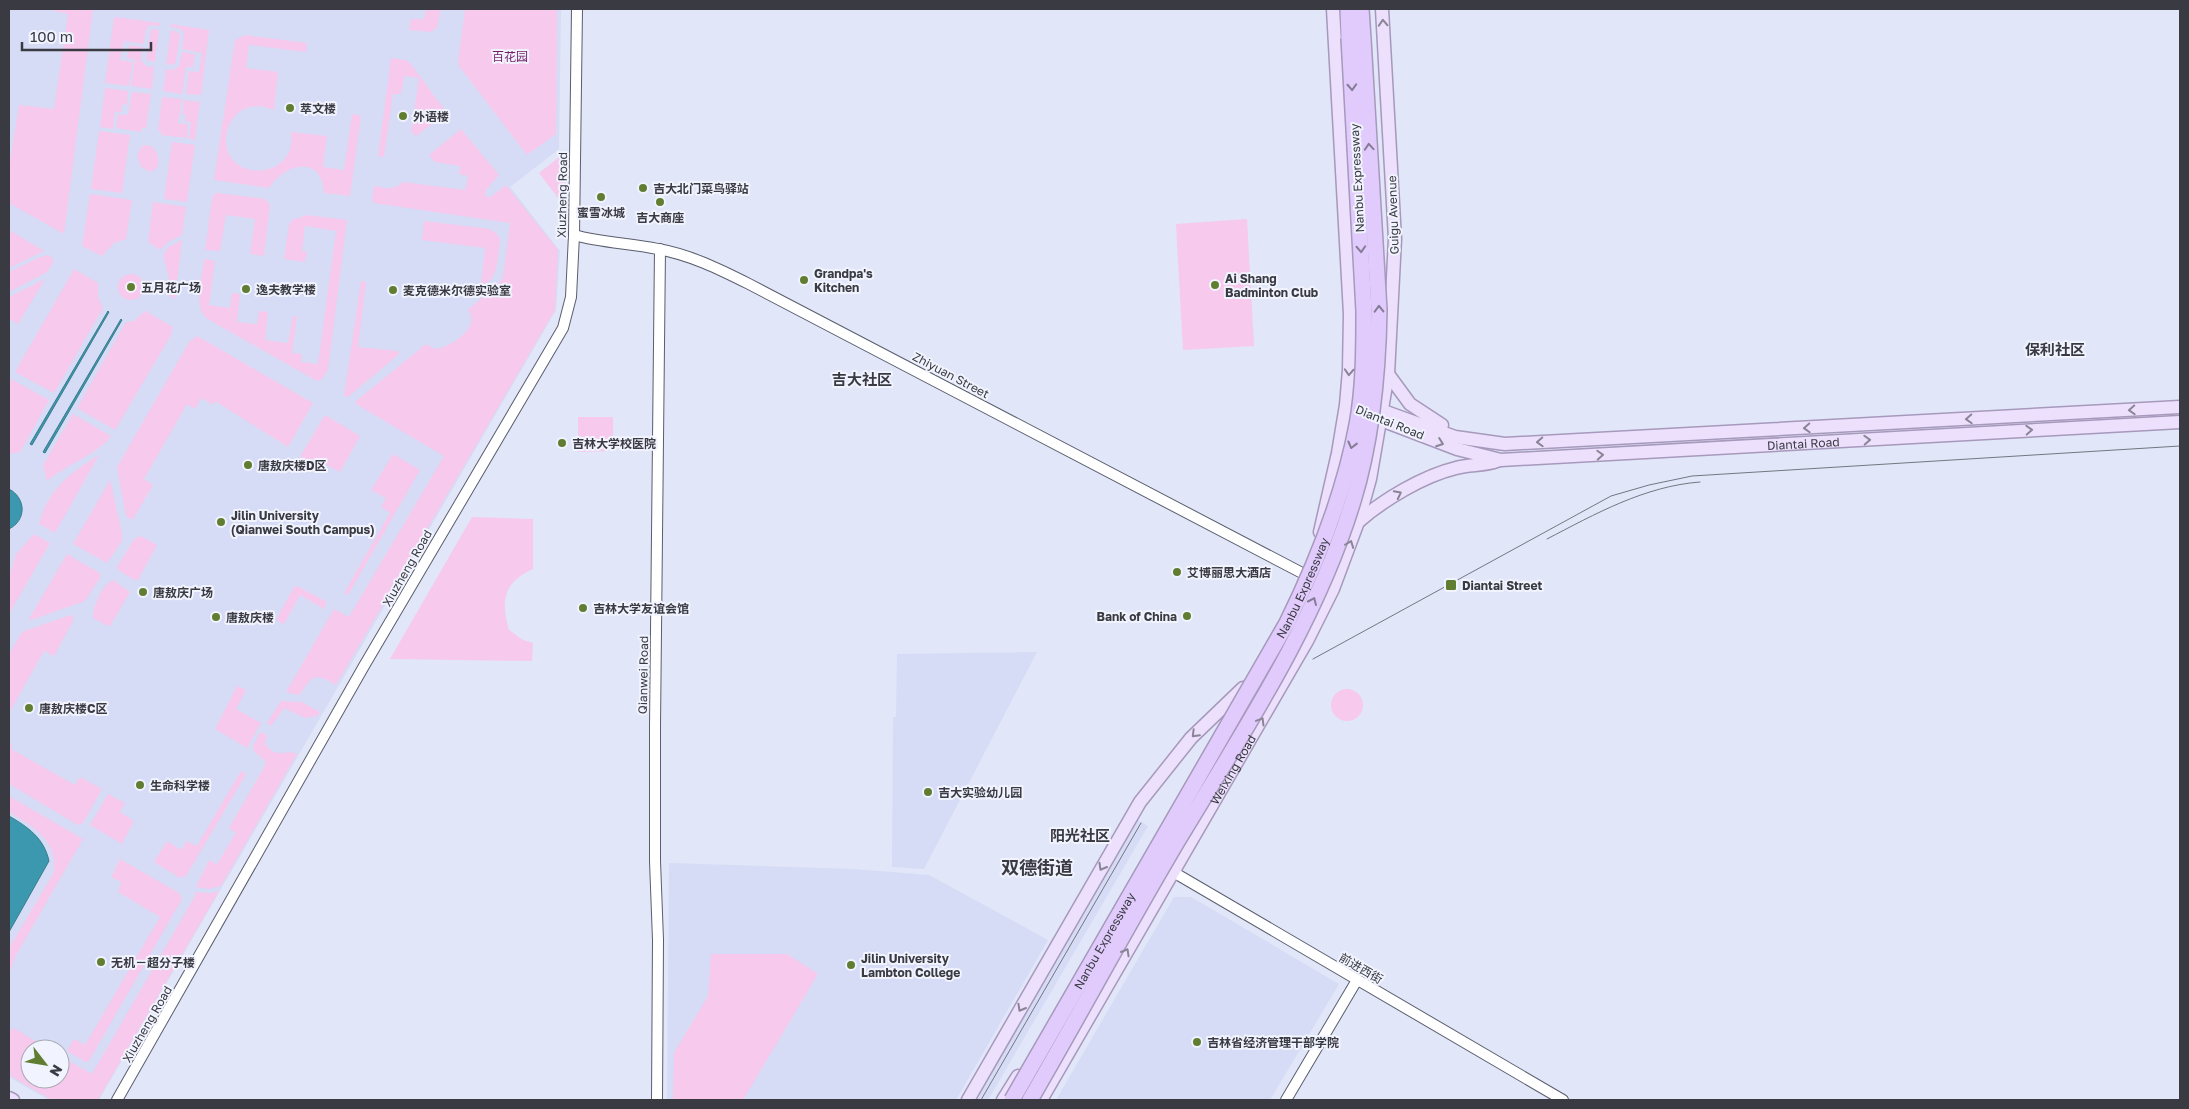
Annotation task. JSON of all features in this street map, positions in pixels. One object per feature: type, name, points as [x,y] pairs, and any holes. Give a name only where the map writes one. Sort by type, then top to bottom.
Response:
[{"type":"highway","name":"Nanbu Expressway","points":[[1030,1100],[1300,630],[1338,546],[1354,499],[1377,386],[1379,310],[1356,39],[1348,9]]},
{"type":"highway","name":"Nanbu Expressway","points":[[1012,1100],[1287,623],[1312,572],[1344,477],[1357,424],[1364,346],[1356,39],[1361,9]]},
{"type":"main road","points":[[1004,1100],[1243,688],[1304,574],[1318,540],[1327,506],[1346,404],[1350,314],[1333,9]]},
{"type":"main road","name":"Guigu Avenue","points":[[1381,415],[1388,374],[1395,239],[1382,9]]},
{"type":"main road","points":[[1388,374],[1416,410],[1435,422],[1481,442]]},
{"type":"main road","name":"Diantai Road","points":[[1346,404],[1455,437],[1505,444],[2180,407]]},
{"type":"main road","name":"Diantai Road","points":[[1381,415],[1457,449],[1501,460],[2180,422]]},
{"type":"main road","name":"Weixing Road","points":[[1041,1100],[1307,641],[1333,589],[1358,522],[1370,479],[1381,415]]},
{"type":"main road","points":[[1358,522],[1393,495],[1454,468],[1489,464],[1501,460]]},
{"type":"main road","points":[[968,1100],[1140,802],[1191,738],[1243,688]]},
{"type":"main road","points":[[9,1098],[13,1100]]},
{"type":"street","name":"Xiuzheng Road","points":[[117,1100],[364,666],[563,328],[571,297],[574,235],[577,9]]},
{"type":"street","name":"Zhiyuan Street","points":[[574,235],[595,241],[660,249],[696,258],[1304,574]]},
{"type":"street","name":"Qianwei Road","points":[[657,1100],[658,940],[655,861],[655,726],[660,249]]},
{"type":"street","name":"前进西街","points":[[1146,856],[1564,1100]]},
{"type":"street","points":[[1286,1100],[1356,980]]},
{"type":"shaded area","name":"Jilin University (Qianwei South Campus)","points":[[9,9],[561,9],[559,149],[510,187],[560,251],[556,310],[99,1100],[49,1100],[30,1089],[70,1089],[70,1039],[20,1039],[20,1083],[9,1077]]},
{"type":"shaded area","name":"吉大实验幼儿园","points":[[1037,652],[924,869],[892,867],[893,717],[896,717],[897,654]]},
{"type":"shaded area","points":[[1138,820],[1148,826],[988,1100],[976,1100]]},
{"type":"shaded area","name":"Jilin University Lambton College","points":[[669,863],[853,869],[929,875],[1048,940],[956,1100],[667,1100]]},
{"type":"shaded area","name":"吉林省经济管理干部学院","points":[[1174,897],[1191,897],[1339,984],[1270,1100],[1056,1100]]},
{"type":"green space","points":[[55,9],[93,9],[64,234],[9,203],[9,167],[19,105],[54,109],[68,14],[54,11]]},
{"type":"green space","points":[[426,9],[441,9],[437,28],[431,32],[409,30],[411,19],[424,19]]},
{"type":"green space","name":"百花园","points":[[465,9],[557,9],[556,134],[527,155],[459,66]]},
{"type":"green space","points":[[114,17],[160,23],[160,26],[150,25],[146,29],[144,44],[124,41],[120,60],[133,62],[129,86],[105,83]]},
{"type":"green space","points":[[171,24],[209,30],[201,95],[186,94],[189,71],[199,72],[202,53],[182,49],[184,33],[181,29],[171,27]]},
{"type":"green space","points":[[151,29],[159,30],[155,62],[146,60]]},
{"type":"green space","points":[[171,30],[178,32],[180,35],[176,62],[173,65],[166,64]]},
{"type":"green space","points":[[245,35],[307,43],[306,52],[249,45],[246,68],[278,72],[274,110],[255,106],[246,108],[238,113],[231,121],[227,130],[228,152],[236,163],[247,169],[273,168],[284,160],[290,148],[291,132],[327,136],[323,167],[344,170],[352,114],[361,116],[350,196],[324,193],[322,181],[317,173],[310,168],[302,166],[284,172],[269,188],[214,180],[235,40]]},
{"type":"green space","points":[[129,45],[143,47],[141,60],[146,66],[154,67],[152,89],[131,86],[135,60],[127,58]]},
{"type":"green space","points":[[182,52],[195,54],[193,67],[186,67],[182,94],[163,91],[166,69],[173,70],[179,66]]},
{"type":"green space","points":[[391,58],[406,60],[410,63],[447,113],[416,136],[411,131],[419,78],[404,76],[401,94],[393,94],[384,157],[378,156]]},
{"type":"green space","points":[[105,88],[128,91],[127,105],[122,104],[121,112],[115,112],[113,129],[100,127]]},
{"type":"green space","points":[[132,92],[151,94],[146,128],[142,128],[142,132],[116,128],[118,114],[128,115]]},
{"type":"green space","points":[[162,97],[182,99],[178,123],[188,124],[187,138],[161,135],[161,131],[158,131]]},
{"type":"green space","points":[[184,100],[200,102],[195,140],[189,139],[191,122],[185,121],[186,115],[182,114]]},
{"type":"green space","points":[[461,129],[499,175],[486,190],[485,196],[490,197],[506,185],[558,250],[555,310],[336,685],[316,677],[297,695],[286,692],[334,609],[349,617],[444,456],[356,404],[356,401],[426,344],[435,349],[441,348],[462,336],[468,330],[471,323],[468,310],[499,283],[503,277],[510,223],[374,203],[372,200],[374,186],[393,188],[403,182],[465,190],[468,176],[459,174],[460,166],[435,162],[429,155]]},
{"type":"green space","points":[[99,131],[130,135],[122,193],[91,189]]},
{"type":"green space","points":[[172,142],[195,145],[187,202],[164,199]]},
{"type":"green space","points":[[148,145],[154,149],[158,158],[157,168],[150,172],[141,167],[137,155],[142,146]]},
{"type":"green space","points":[[566,152],[566,198],[562,203],[539,173]]},
{"type":"green space","points":[[90,194],[132,200],[126,239],[114,243],[102,256],[82,246]]},
{"type":"green space","points":[[214,194],[265,199],[270,205],[264,256],[250,254],[255,219],[226,215],[220,251],[205,250],[212,199]]},
{"type":"green space","points":[[153,202],[186,207],[182,235],[168,242],[160,250],[148,242]]},
{"type":"green space","points":[[307,215],[347,220],[328,370],[322,379],[317,381],[206,318],[202,312],[199,298],[204,259],[215,261],[209,305],[230,308],[232,293],[240,294],[237,322],[257,324],[259,311],[268,312],[265,340],[288,343],[293,316],[297,316],[292,353],[302,354],[301,362],[318,364],[336,231],[305,226],[302,251],[307,252],[305,262],[284,259],[289,225],[292,220]]},
{"type":"green space","name":"Ai Shang Badminton Club","points":[[1247,219],[1254,346],[1183,350],[1176,224]]},
{"type":"green space","points":[[424,221],[490,229],[496,233],[500,239],[499,252],[491,279],[481,285],[485,248],[422,240]]},
{"type":"green space","points":[[9,230],[44,251],[9,268]]},
{"type":"green space","points":[[182,240],[175,299],[167,294],[169,278],[163,256],[168,247]]},
{"type":"green space","points":[[49,255],[54,261],[47,272],[9,292],[9,272],[40,257]]},
{"type":"green space","points":[[74,269],[98,283],[98,297],[103,308],[54,393],[15,372]]},
{"type":"green space","points":[[131,274],[140,278],[144,287],[140,296],[131,300],[122,296],[118,287],[122,278]]},
{"type":"green space","points":[[45,279],[18,324],[9,319],[9,297]]},
{"type":"green space","points":[[361,281],[366,282],[358,347],[398,351],[399,354],[348,397],[344,396]]},
{"type":"green space","points":[[145,311],[173,327],[170,337],[115,430],[77,408],[126,322],[134,321]]},
{"type":"green space","points":[[197,336],[313,403],[288,447],[215,401],[213,405],[201,398],[195,409],[187,404],[144,479],[153,485],[133,519],[131,519],[126,516],[117,467],[189,342]]},
{"type":"green space","points":[[11,379],[49,400],[20,452],[9,454],[9,382]]},
{"type":"green space","points":[[73,414],[111,436],[91,453],[47,481],[43,465]]},
{"type":"green space","points":[[325,415],[360,436],[340,472],[321,462],[316,469],[301,461],[301,455]]},
{"type":"green space","points":[[578,417],[613,417],[613,449],[608,448],[608,451],[578,452]]},
{"type":"green space","points":[[393,454],[420,470],[348,595],[344,593],[390,513],[381,507],[386,498],[371,490]]},
{"type":"green space","points":[[99,455],[55,533],[39,524],[48,501],[61,483]]},
{"type":"green space","points":[[110,480],[122,541],[107,563],[73,544]]},
{"type":"green space","points":[[472,517],[533,519],[533,569],[523,574],[510,586],[505,601],[509,630],[523,640],[533,643],[532,661],[390,659]]},
{"type":"green space","points":[[34,534],[50,543],[9,614],[9,577],[16,554]]},
{"type":"green space","points":[[141,536],[157,545],[138,580],[134,580],[118,570],[117,567],[134,539]]},
{"type":"green space","points":[[67,554],[98,572],[101,576],[85,601],[31,620],[29,619]]},
{"type":"green space","points":[[113,580],[130,592],[110,626],[108,626],[93,618],[93,613],[102,591]]},
{"type":"green space","points":[[297,586],[327,602],[324,609],[300,595],[284,624],[276,620],[294,587]]},
{"type":"green space","points":[[70,615],[73,616],[73,621],[54,656],[44,651],[9,713],[9,654],[22,632]]},
{"type":"green space","points":[[237,686],[246,690],[236,709],[261,723],[247,748],[215,729]]},
{"type":"green space","points":[[1347,689],[1353,690],[1358,694],[1362,699],[1362,711],[1358,716],[1353,720],[1347,721],[1341,720],[1336,716],[1332,711],[1331,705],[1332,699],[1336,694],[1341,690]]},
{"type":"green space","points":[[281,701],[302,702],[320,712],[317,716],[305,718],[284,708],[271,726],[267,723]]},
{"type":"green space","points":[[260,732],[267,735],[265,744],[274,752],[297,754],[221,886],[209,889],[196,887],[209,860],[217,864],[236,833],[229,828],[266,762],[254,751],[253,746]]},
{"type":"green space","points":[[9,743],[12,745],[11,749],[75,785],[80,777],[102,789],[83,823],[78,825],[9,784]]},
{"type":"green space","points":[[241,771],[246,774],[186,876],[180,878],[154,862],[167,841],[181,850],[187,841],[197,846]]},
{"type":"green space","points":[[108,794],[125,803],[120,812],[134,821],[122,844],[90,825]]},
{"type":"green space","points":[[9,796],[83,839],[15,957],[9,975],[9,948],[53,874],[54,863],[52,853],[43,836],[9,812]]},
{"type":"green space","points":[[120,859],[179,893],[182,899],[89,1061],[86,1062],[70,1053],[70,1046],[74,1039],[85,1045],[160,917],[118,892],[121,882],[111,877]]},
{"type":"green space","points":[[219,891],[98,1100],[52,1100],[33,1089],[70,1089],[70,1062],[92,1074],[195,896],[195,892],[210,893]]},
{"type":"green space","points":[[711,954],[787,954],[818,974],[743,1100],[673,1100],[674,1053],[708,996]]},
{"type":"green space","points":[[14,1028],[32,1039],[20,1039],[20,1081],[9,1075],[9,1032]]},
{"type":"water","points":[[108,311],[32,445],[30,444]]},
{"type":"water","points":[[121,319],[45,453],[43,452]]},
{"type":"water","points":[[9,489],[19,498],[22,509],[19,520],[9,529]]},
{"type":"water","points":[[9,816],[23,824],[34,834],[47,853],[49,861],[9,932]]},
{"type":"tram line","points":[[1313,659],[1611,496],[1649,485],[1692,476],[2180,446]]},
{"type":"tram line","points":[[1547,539],[1602,511],[1640,495],[1660,489],[1700,482]]},
{"type":"tram line","points":[[981,1100],[1141,823]]},
{"type":"place","name":"萃文楼","points":[[290,108]]},
{"type":"place","name":"外语楼","points":[[403,116]]},
{"type":"place","name":"吉大北门菜鸟驿站","points":[[643,188]]},
{"type":"place","name":"蜜雪冰城","points":[[601,197]]},
{"type":"place","name":"吉大商座","points":[[660,202]]},
{"type":"place","name":"Grandpa's Kitchen","points":[[804,280]]},
{"type":"place","name":"Ai Shang Badminton Club","points":[[1215,285]]},
{"type":"place","name":"五月花广场","points":[[131,287]]},
{"type":"place","name":"逸夫教学楼","points":[[246,289]]},
{"type":"place","name":"麦克德米尔德实验室","points":[[393,290]]},
{"type":"place","name":"吉林大学校医院","points":[[562,443]]},
{"type":"place","name":"唐敖庆楼D区","points":[[248,465]]},
{"type":"place","name":"Jilin University (Qianwei South Campus)","points":[[221,522]]},
{"type":"place","name":"艾博丽思大酒店","points":[[1177,572]]},
{"type":"place","name":"Diantai Street","points":[[1451,585]]},
{"type":"place","name":"唐敖庆广场","points":[[143,592]]},
{"type":"place","name":"吉林大学友谊会馆","points":[[583,608]]},
{"type":"place","name":"Bank of China","points":[[1187,616]]},
{"type":"place","name":"唐敖庆楼","points":[[216,617]]},
{"type":"place","name":"唐敖庆楼C区","points":[[29,708]]},
{"type":"place","name":"生命科学楼","points":[[140,785]]},
{"type":"place","name":"吉大实验幼儿园","points":[[928,792]]},
{"type":"place","name":"无机－超分子楼","points":[[101,962]]},
{"type":"place","name":"Jilin University Lambton College","points":[[851,965]]},
{"type":"place","name":"吉林省经济管理干部学院","points":[[1197,1042]]},
{"type":"district","name":"保利社区","points":[[2055,349]]},
{"type":"district","name":"吉大社区","points":[[862,379]]},
{"type":"district","name":"阳光社区","points":[[1080,835]]},
{"type":"district","name":"双德街道","points":[[1037,867]]}]
